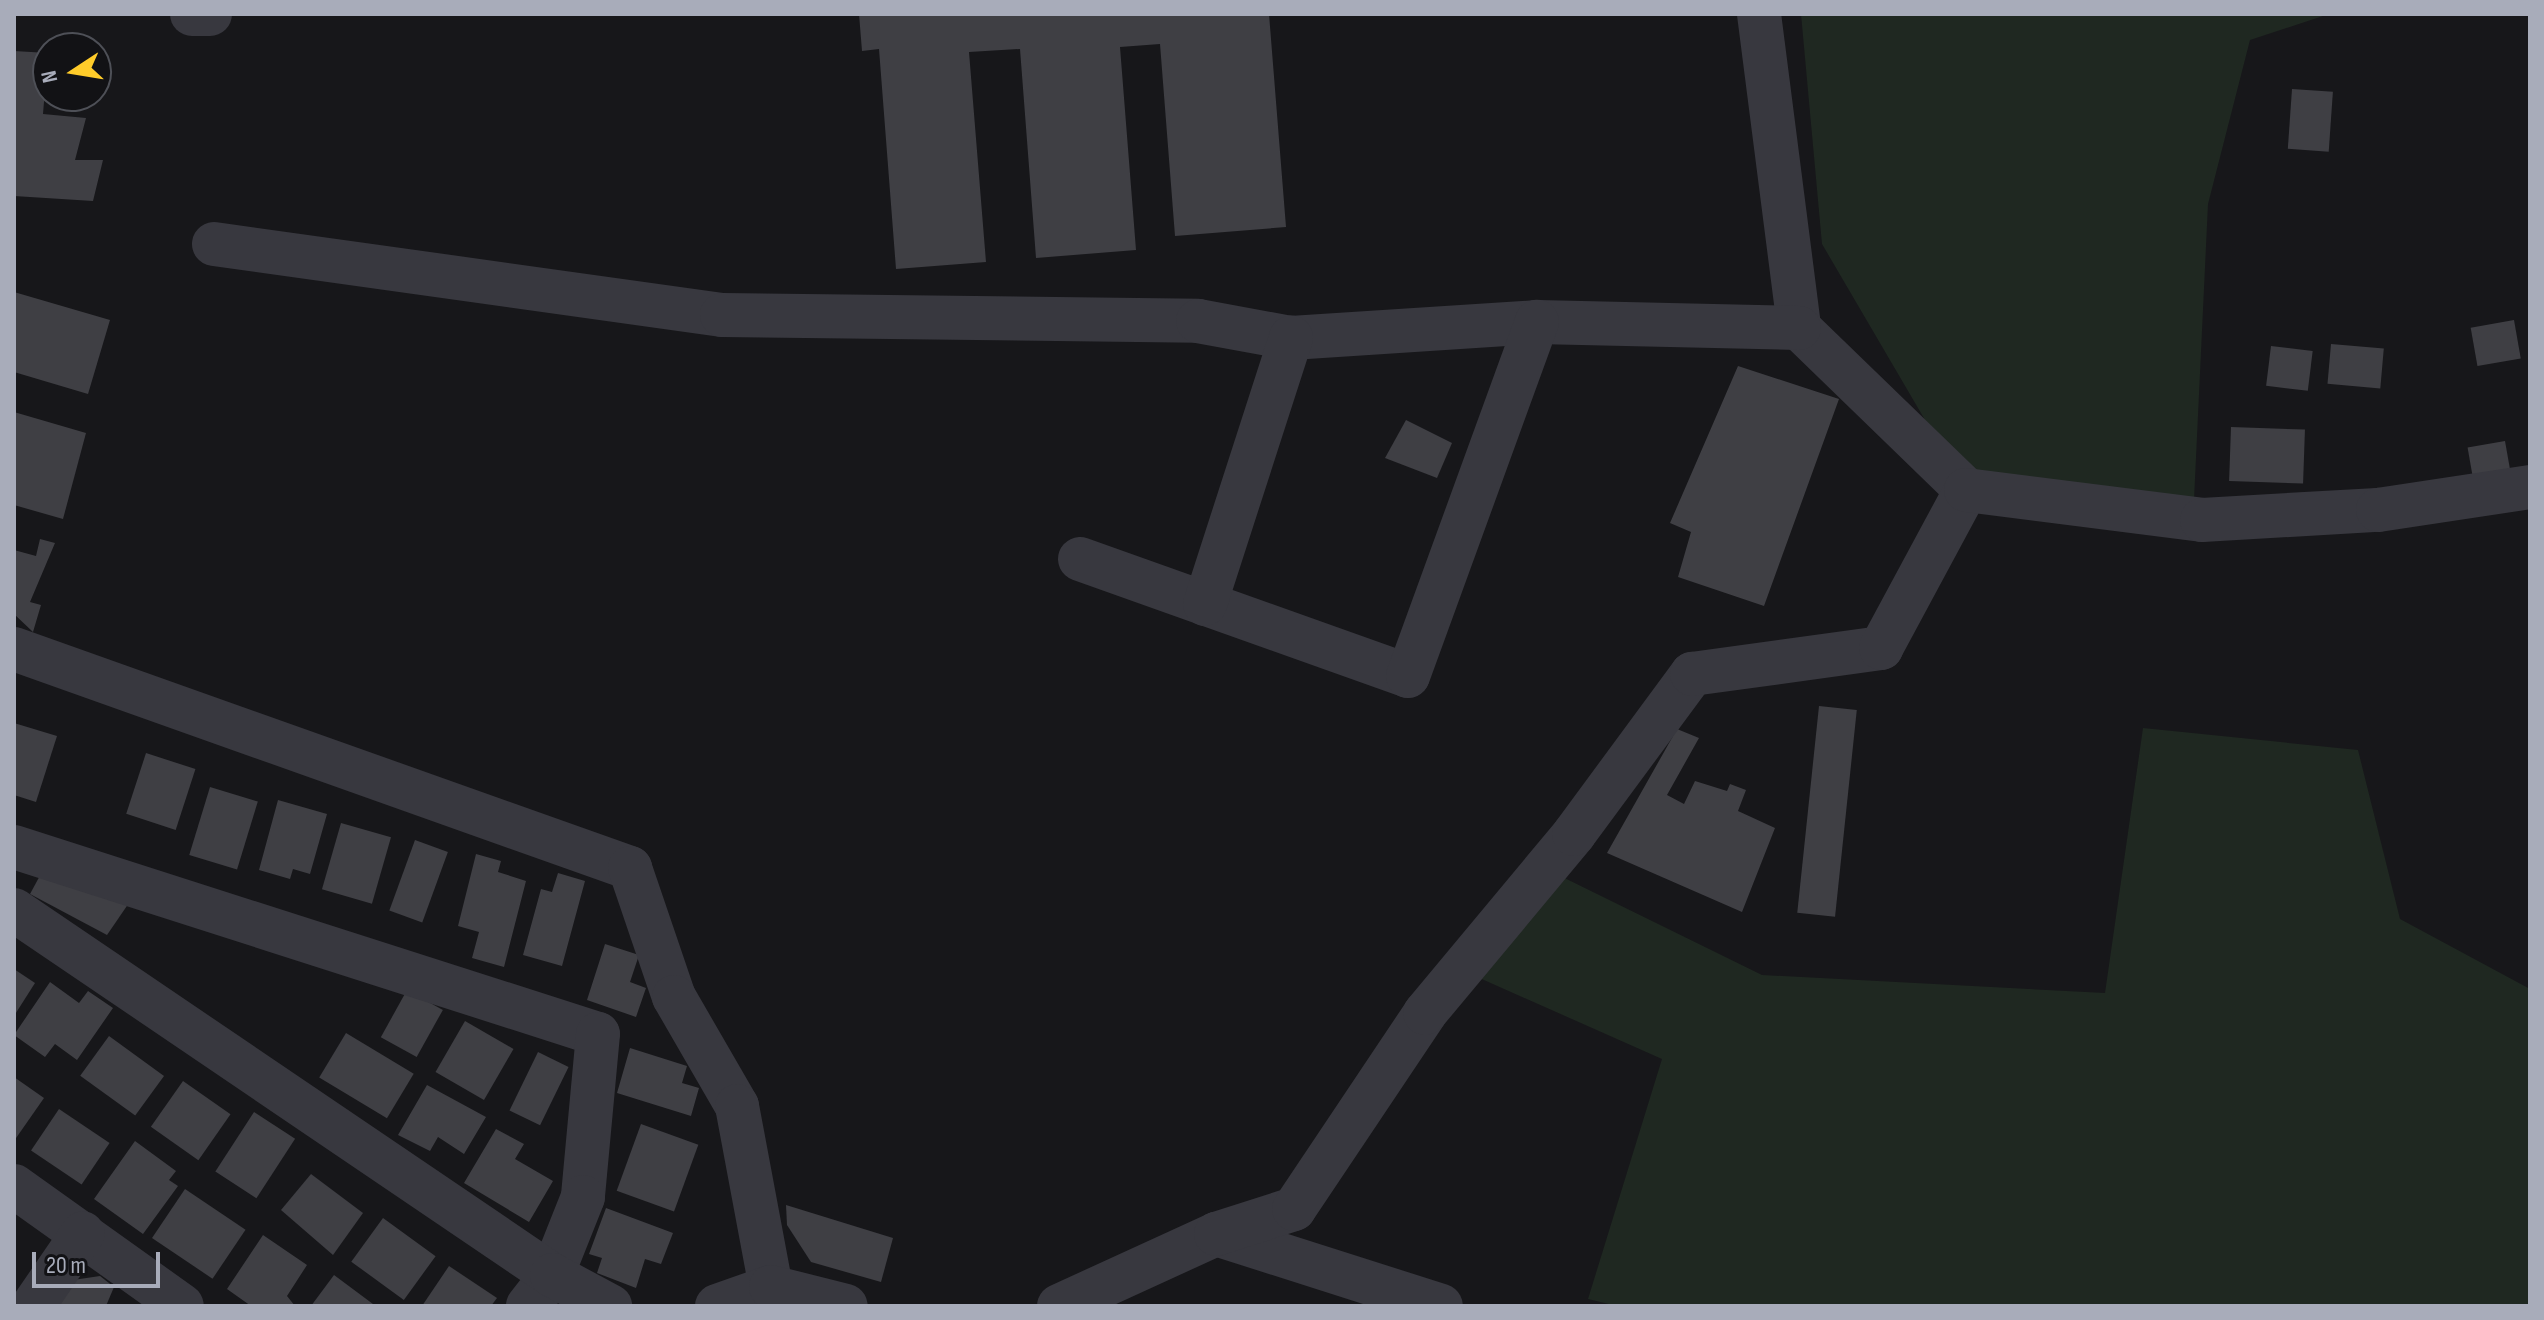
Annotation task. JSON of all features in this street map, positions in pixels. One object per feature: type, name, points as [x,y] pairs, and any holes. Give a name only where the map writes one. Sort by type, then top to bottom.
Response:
[{"type":"street","points":[[192,14],[210,14]]},
{"type":"street","points":[[1759,14],[1799,328],[1966,490],[2202,520],[2378,510],[2530,487]]},
{"type":"street","points":[[214,244],[722,315],[1198,321],[1291,338],[1537,322],[1799,328]]},
{"type":"street","points":[[1080,559],[1408,676],[1537,322]]},
{"type":"street","points":[[1205,604],[1291,338]]},
{"type":"street","points":[[1059,1306],[1216,1234],[1294,1209],[1425,1013],[1499,914],[1574,834],[1692,674],[1881,648],[1966,490]]},
{"type":"street","points":[[14,649],[630,868],[674,997],[737,1106],[771,1287]]},
{"type":"street","points":[[14,847],[598,1034],[583,1197],[540,1290]]},
{"type":"street","points":[[14,910],[540,1290],[610,1306]]},
{"type":"street","points":[[14,1186],[182,1306]]},
{"type":"street","points":[[33,1306],[83,1233]]},
{"type":"street","points":[[1216,1234],[1441,1306]]},
{"type":"street","points":[[717,1306],[771,1287],[846,1306]]},
{"type":"shaded area","points":[[1801,14],[2329,14],[2250,40],[2208,204],[2194,500],[1966,490],[1822,244]]},
{"type":"shaded area","points":[[2143,728],[2358,750],[2400,919],[2530,989],[2530,1306],[1617,1306],[1588,1299],[1662,1059],[1457,968],[1538,865],[1762,975],[2105,993]]},
{"type":"building","points":[[859,14],[1269,14],[1286,227],[1175,236],[1160,44],[1120,47],[1136,250],[1036,258],[1020,49],[969,52],[986,262],[896,269],[879,49],[862,51]]},
{"type":"building","points":[[14,51],[32,52],[32,112],[86,118],[75,160],[103,160],[93,201],[14,196]]},
{"type":"building","points":[[2292,89],[2333,92],[2329,152],[2288,149]]},
{"type":"building","points":[[14,292],[110,320],[88,394],[14,372]]},
{"type":"building","points":[[2514,320],[2521,358],[2477,366],[2471,328]]},
{"type":"building","points":[[2331,344],[2384,349],[2380,388],[2328,384]]},
{"type":"building","points":[[2271,346],[2313,351],[2308,391],[2266,386]]},
{"type":"building","points":[[1738,366],[1839,399],[1764,606],[1678,577],[1691,532],[1670,523]]},
{"type":"building","points":[[14,412],[86,433],[63,519],[14,505]]},
{"type":"building","points":[[1406,420],[1452,443],[1437,478],[1385,458]]},
{"type":"building","points":[[2231,427],[2305,430],[2303,484],[2229,481]]},
{"type":"building","points":[[2505,441],[2510,470],[2473,476],[2468,448]]},
{"type":"building","points":[[40,539],[55,543],[30,602],[41,605],[33,632],[14,614],[14,550],[36,556]]},
{"type":"building","points":[[1819,706],[1857,710],[1835,917],[1797,913]]},
{"type":"building","points":[[14,723],[57,736],[36,802],[14,795]]},
{"type":"building","points":[[1677,729],[1699,738],[1667,795],[1684,804],[1695,781],[1727,791],[1730,784],[1746,790],[1738,811],[1775,828],[1742,912],[1607,853]]},
{"type":"building","points":[[146,753],[195,769],[176,830],[126,814]]},
{"type":"building","points":[[210,787],[258,802],[237,870],[189,855]]},
{"type":"building","points":[[278,800],[327,814],[310,874],[293,869],[290,879],[259,870]]},
{"type":"building","points":[[341,823],[391,837],[372,904],[322,889]]},
{"type":"building","points":[[415,840],[448,852],[422,922],[389,910]]},
{"type":"building","points":[[476,854],[501,861],[498,872],[526,881],[504,967],[472,958],[479,932],[458,926]]},
{"type":"building","points":[[43,870],[131,900],[107,935],[30,894]]},
{"type":"building","points":[[558,873],[585,881],[562,966],[523,955],[541,889],[552,892]]},
{"type":"building","points":[[605,944],[639,955],[630,982],[646,988],[636,1017],[587,1000]]},
{"type":"building","points":[[14,969],[35,983],[14,1016]]},
{"type":"building","points":[[50,982],[79,1003],[88,991],[113,1008],[77,1060],[55,1044],[45,1057],[14,1035]]},
{"type":"building","points":[[407,990],[443,1010],[417,1057],[381,1037]]},
{"type":"building","points":[[465,1021],[513,1049],[484,1100],[436,1072]]},
{"type":"building","points":[[346,1033],[414,1074],[387,1118],[319,1078]]},
{"type":"building","points":[[109,1036],[164,1076],[135,1116],[80,1076]]},
{"type":"building","points":[[630,1048],[687,1066],[682,1083],[699,1088],[691,1116],[617,1093]]},
{"type":"building","points":[[538,1052],[569,1067],[540,1125],[510,1110]]},
{"type":"building","points":[[14,1077],[44,1098],[14,1141]]},
{"type":"building","points":[[183,1081],[231,1114],[198,1160],[151,1127]]},
{"type":"building","points":[[427,1085],[486,1117],[464,1154],[438,1137],[430,1151],[398,1135]]},
{"type":"building","points":[[59,1109],[110,1143],[82,1185],[31,1150]]},
{"type":"building","points":[[254,1112],[295,1139],[256,1198],[215,1172]]},
{"type":"building","points":[[641,1124],[698,1145],[674,1212],[617,1191]]},
{"type":"building","points":[[496,1129],[524,1144],[515,1159],[553,1181],[529,1222],[464,1183]]},
{"type":"building","points":[[135,1141],[176,1171],[169,1180],[178,1186],[143,1234],[94,1199]]},
{"type":"building","points":[[311,1174],[363,1213],[333,1255],[281,1210]]},
{"type":"building","points":[[185,1189],[246,1230],[213,1279],[152,1238]]},
{"type":"building","points":[[786,1205],[893,1238],[881,1282],[811,1262],[787,1225]]},
{"type":"building","points":[[606,1208],[673,1233],[661,1264],[645,1259],[636,1288],[597,1273],[602,1258],[589,1254]]},
{"type":"building","points":[[383,1218],[436,1256],[404,1300],[351,1262]]},
{"type":"building","points":[[263,1235],[307,1265],[287,1296],[295,1306],[251,1306],[227,1289]]},
{"type":"building","points":[[449,1266],[497,1298],[491,1306],[422,1306]]},
{"type":"building","points":[[334,1275],[373,1304],[372,1306],[311,1306]]},
{"type":"building","points":[[100,1276],[114,1287],[106,1306],[55,1306],[73,1280]]}]
